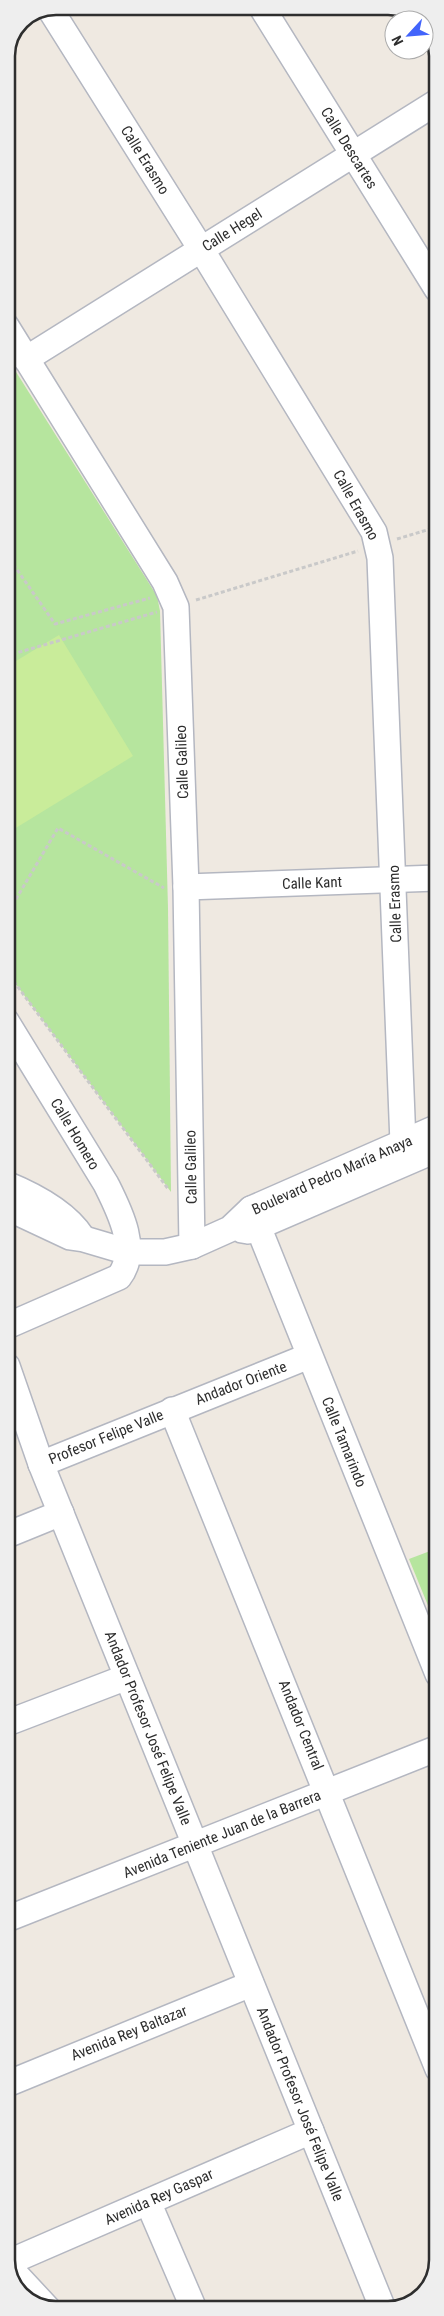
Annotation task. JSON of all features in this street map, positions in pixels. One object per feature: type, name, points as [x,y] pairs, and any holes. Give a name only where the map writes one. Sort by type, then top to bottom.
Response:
[{"type":"street","name":"Calle Erasmo","points":[[54,15],[366,517],[378,545],[394,880],[403,1143]]},
{"type":"street","name":"Calle Descartes","points":[[267,15],[429,276]]},
{"type":"street","name":"Calle Hegel","points":[[26,359],[429,107]]},
{"type":"street","name":"Calle Galileo","points":[[15,341],[165,582],[162,606],[170,887],[192,1246]]},
{"type":"street","name":"Calle Kant","points":[[170,887],[429,878]]},
{"type":"street","name":"Calle Homero","points":[[15,1036],[106,1184],[118,1209],[128,1252]]},
{"type":"street","name":"Boulevard Pedro María Anaya","points":[[15,1212],[70,1238],[84,1239],[128,1252],[166,1252],[192,1246],[230,1229],[248,1231],[254,1218],[429,1131]]},
{"type":"street","name":"Boulevard Pedro María Anaya","points":[[254,1218],[429,1152]]},
{"type":"street","points":[[15,1188],[38,1199],[75,1226],[84,1239]]},
{"type":"street","name":"Calle Tamarindo","points":[[254,1218],[429,1652]]},
{"type":"street","points":[[15,1322],[119,1277],[125,1269],[128,1252]]},
{"type":"street","name":"Andador Oriente","points":[[172,1410],[310,1356]]},
{"type":"street","name":"Andador Profesor José Felipe Valle","points":[[15,1391],[60,1513],[380,2301]]},
{"type":"street","name":"Profesor Felipe Valle","points":[[41,1464],[172,1410]]},
{"type":"street","name":"Andador Central","points":[[172,1410],[328,1792],[429,2046]]},
{"type":"street","points":[[15,1532],[60,1513]]},
{"type":"street","points":[[15,1720],[127,1676]]},
{"type":"street","name":"Avenida Teniente Juan de la Barrera","points":[[15,1916],[429,1752]]},
{"type":"street","name":"Avenida Rey Baltazar","points":[[15,2081],[251,1984]]},
{"type":"street","name":"Avenida Rey Gaspar","points":[[15,2260],[311,2131]]},
{"type":"street","points":[[148,2202],[191,2301]]},
{"type":"street","points":[[18,2276],[37,2296]]},
{"type":"path","points":[[15,653],[162,606],[429,529]]},
{"type":"path","points":[[15,567],[55,624],[162,606]]},
{"type":"path","points":[[15,901],[58,828],[170,887]]},
{"type":"path","points":[[15,983],[171,1192],[170,1182]]},
{"type":"green space","points":[[15,370],[157,596],[160,611],[168,908],[171,1192],[15,983]]},
{"type":"green space","points":[[59,635],[133,756],[15,828],[15,662]]},
{"type":"green space","points":[[429,1551],[429,1608],[409,1559]]}]
